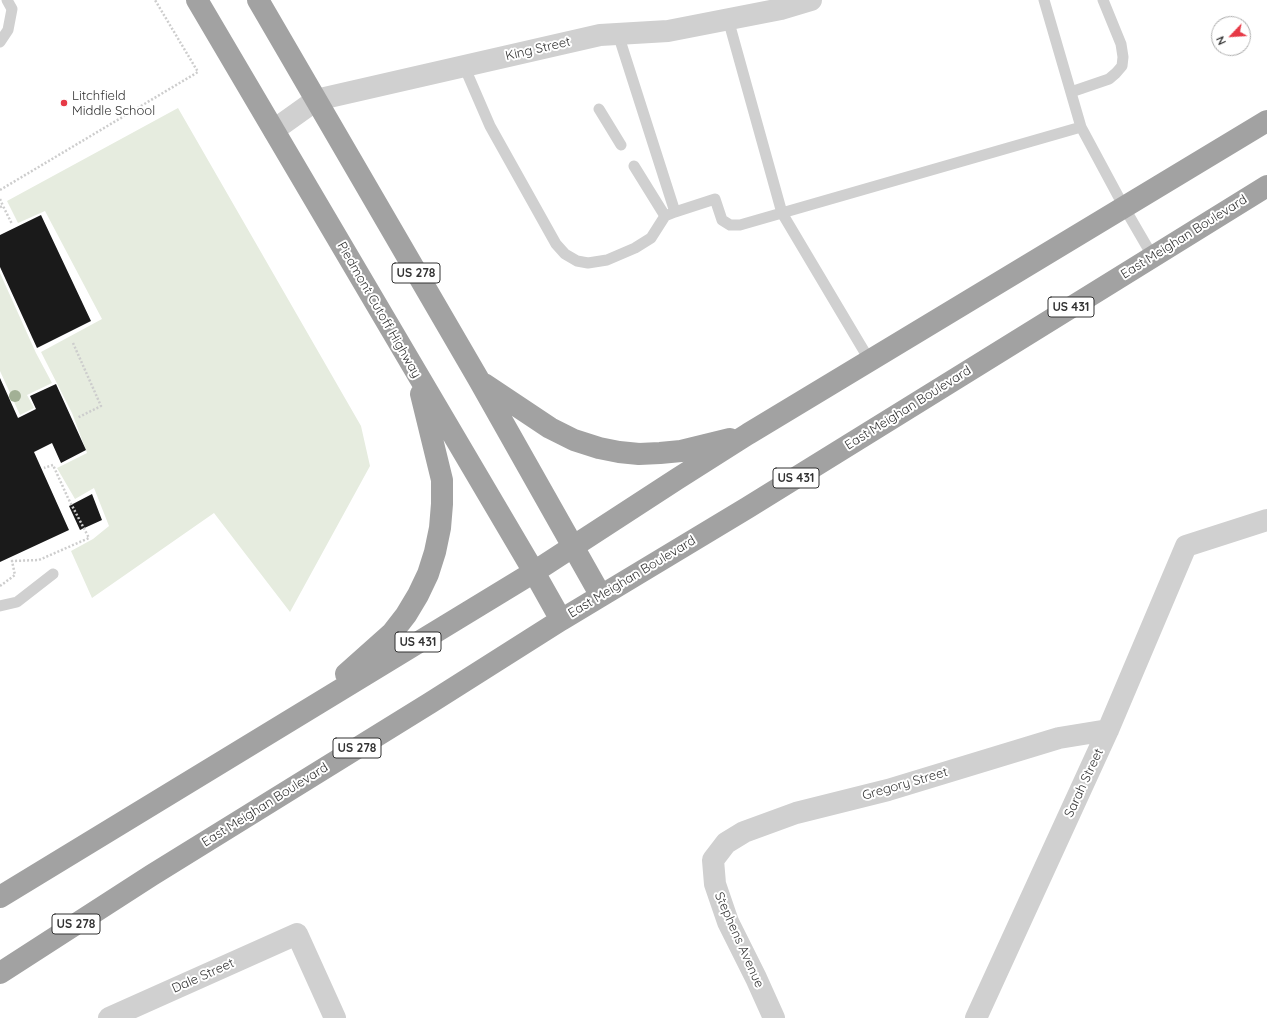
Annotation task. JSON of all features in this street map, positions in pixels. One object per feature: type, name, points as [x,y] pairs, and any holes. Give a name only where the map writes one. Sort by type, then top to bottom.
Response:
[{"type":"highway","name":"Piedmont Cutoff Highway","points":[[197,0],[561,620]]},
{"type":"highway","name":"US 278","points":[[258,0],[479,380],[601,596]]},
{"type":"highway","name":"US 431","points":[[302,712],[534,572],[748,434],[1267,121]]},
{"type":"highway","name":"East Meighan Boulevard","points":[[0,973],[152,875],[561,620],[747,508],[1267,186]]},
{"type":"highway","points":[[0,897],[302,712],[392,633],[406,615],[418,595],[435,552],[440,528],[442,480],[415,371]]},
{"type":"highway","points":[[479,380],[550,428],[574,440],[612,450],[639,454],[681,451],[748,434]]},
{"type":"street","name":"King Street","points":[[274,130],[316,100],[600,35],[668,31],[781,9],[811,0]]},
{"type":"street","name":"Sarah Street","points":[[976,1018],[1108,730],[1186,546],[1267,520]]},
{"type":"street","name":"Gregory Street","points":[[713,860],[726,843],[744,832],[796,813],[895,788],[1059,738],[1108,730]]},
{"type":"street","name":"Stephens Avenue","points":[[713,860],[715,884],[728,922],[774,1018]]},
{"type":"street","name":"Dale Street","points":[[110,1018],[297,934],[335,1018]]},
{"type":"lane","points":[[0,42],[8,30],[12,9],[7,0]]},
{"type":"lane","points":[[1044,0],[1081,127],[1124,208],[1153,256]]},
{"type":"lane","points":[[1071,92],[1109,79],[1116,74],[1122,66],[1123,57],[1120,44],[1103,0]]},
{"type":"lane","points":[[728,19],[782,213],[870,361]]},
{"type":"lane","points":[[618,34],[670,214]]},
{"type":"lane","points":[[464,66],[490,126],[556,244],[577,262],[588,263],[607,260],[635,248],[651,238],[670,214],[715,199],[722,220],[730,224],[740,225],[1081,127]]},
{"type":"lane","points":[[599,108],[621,145]]},
{"type":"lane","points":[[634,166],[670,214]]},
{"type":"lane","points":[[0,606],[17,602],[53,574]]},
{"type":"path","points":[[0,190],[198,72],[155,0]]},
{"type":"path","points":[[0,199],[2,207],[12,224]]},
{"type":"path","points":[[73,343],[101,406],[77,418]]},
{"type":"path","points":[[0,586],[15,575],[12,561],[39,560],[90,538],[68,498],[53,465],[44,468]]},
{"type":"shaded area","points":[[178,108],[361,426],[370,466],[290,612],[214,513],[92,598],[71,551],[93,539],[109,526],[94,488],[75,499],[57,468],[87,453],[72,413],[41,352],[102,319],[45,211],[18,223],[7,201]]},
{"type":"shaded area","points":[[0,273],[36,353],[52,383],[27,395],[34,408],[20,415],[0,371]]},
{"type":"building","points":[[41,215],[91,321],[37,348],[0,267],[0,235]]},
{"type":"building","points":[[0,378],[18,418],[36,409],[30,396],[56,384],[86,450],[61,463],[52,443],[34,452],[69,530],[0,562]]},
{"type":"building","points":[[92,494],[102,520],[80,530],[69,506]]},
{"type":"place","name":"Litchfield Middle School","points":[[64,103]]}]
